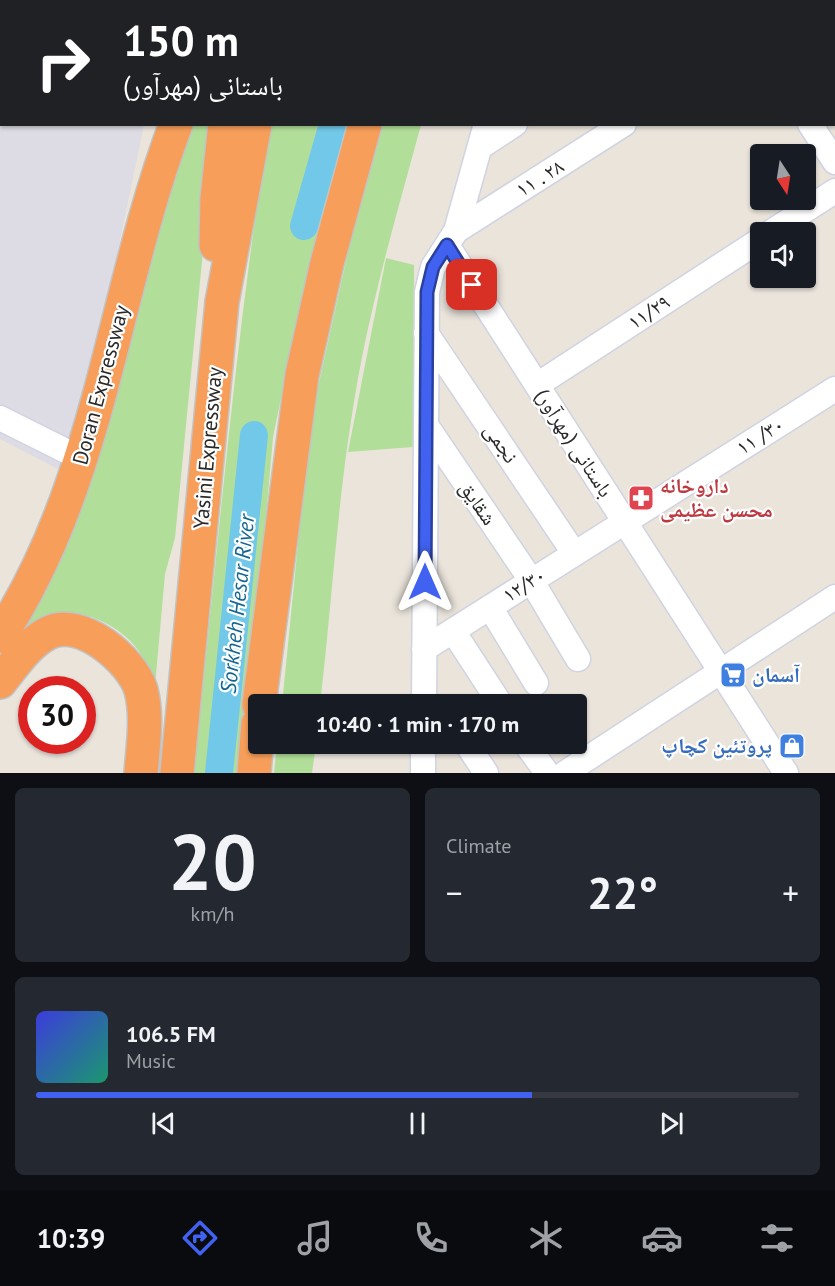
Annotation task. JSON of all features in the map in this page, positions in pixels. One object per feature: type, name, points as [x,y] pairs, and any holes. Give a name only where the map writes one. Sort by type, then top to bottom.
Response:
[{"type":"highway","name":"Doran Expressway","points":[[0,636],[45,555],[82,459],[154,188],[175,126]]},
{"type":"highway","points":[[222,302],[216,231],[225,126]]},
{"type":"highway","name":"Yasini Expressway","points":[[177,773],[222,302],[255,126]]},
{"type":"highway","points":[[260,694],[302,375],[327,262],[364,126]]},
{"type":"highway","points":[[0,682],[22,655],[50,632],[75,630],[97,640],[125,663],[141,689],[145,726],[141,773]]},
{"type":"highway","points":[[254,773],[256,754]]},
{"type":"street","points":[[424,694],[428,279],[451,238],[483,136],[510,126]]},
{"type":"street","name":"۱۱ . ۲۸","points":[[451,238],[621,126]]},
{"type":"street","points":[[811,126],[835,162]]},
{"type":"street","points":[[787,222],[835,191]]},
{"type":"street","name":"باستانی (مهرآور)","points":[[451,238],[537,384],[786,773]]},
{"type":"street","name":"۱۱/۲۹","points":[[537,384],[750,246]]},
{"type":"street","name":"نجمی","points":[[426,333],[574,553]]},
{"type":"street","name":"۱۱ /۳۰","points":[[624,521],[835,389]]},
{"type":"street","points":[[0,418],[82,459]]},
{"type":"street","name":"شقایق","points":[[426,425],[531,580],[578,659]]},
{"type":"street","name":"۱۲/۳۰","points":[[424,649],[624,521]]},
{"type":"street","points":[[565,773],[835,597]]},
{"type":"street","points":[[490,607],[536,684]]},
{"type":"street","points":[[453,631],[494,694]]},
{"type":"street","points":[[424,678],[434,694]]},
{"type":"street","points":[[423,754],[423,773]]},
{"type":"street","points":[[474,754],[486,773]]},
{"type":"street","points":[[533,754],[547,773]]},
{"type":"shaded area","points":[[0,126],[144,126],[85,408],[64,472],[0,439]]},
{"type":"green space","points":[[187,126],[219,126],[207,210],[175,538],[165,574],[154,697],[143,658],[132,642],[121,632],[94,618],[65,612],[51,614],[28,626],[0,652]]},
{"type":"green space","points":[[269,126],[348,126],[305,283],[273,437],[257,619],[238,773],[194,773],[236,367]]},
{"type":"green space","points":[[383,126],[421,126],[375,297],[360,367],[348,440],[321,694],[283,694],[310,423],[349,248]]},
{"type":"green space","points":[[386,258],[414,265],[413,447],[348,452]]},
{"type":"green space","points":[[276,754],[315,754],[312,773],[274,773]]},
{"type":"waterway","name":"Sorkheh Hesar River","points":[[304,226],[332,126]]},
{"type":"waterway","name":"Sorkheh Hesar River","points":[[219,773],[254,435]]},
{"type":"place","name":"داروخانه محسن عظیمی","points":[[641,498]]},
{"type":"place","name":"آسمان","points":[[733,675]]},
{"type":"place","name":"پروتئین کچاپ","points":[[792,746]]},
{"type":"route","points":[[425,582],[427,292],[428,279],[433,267],[447,245],[472,285]]}]
